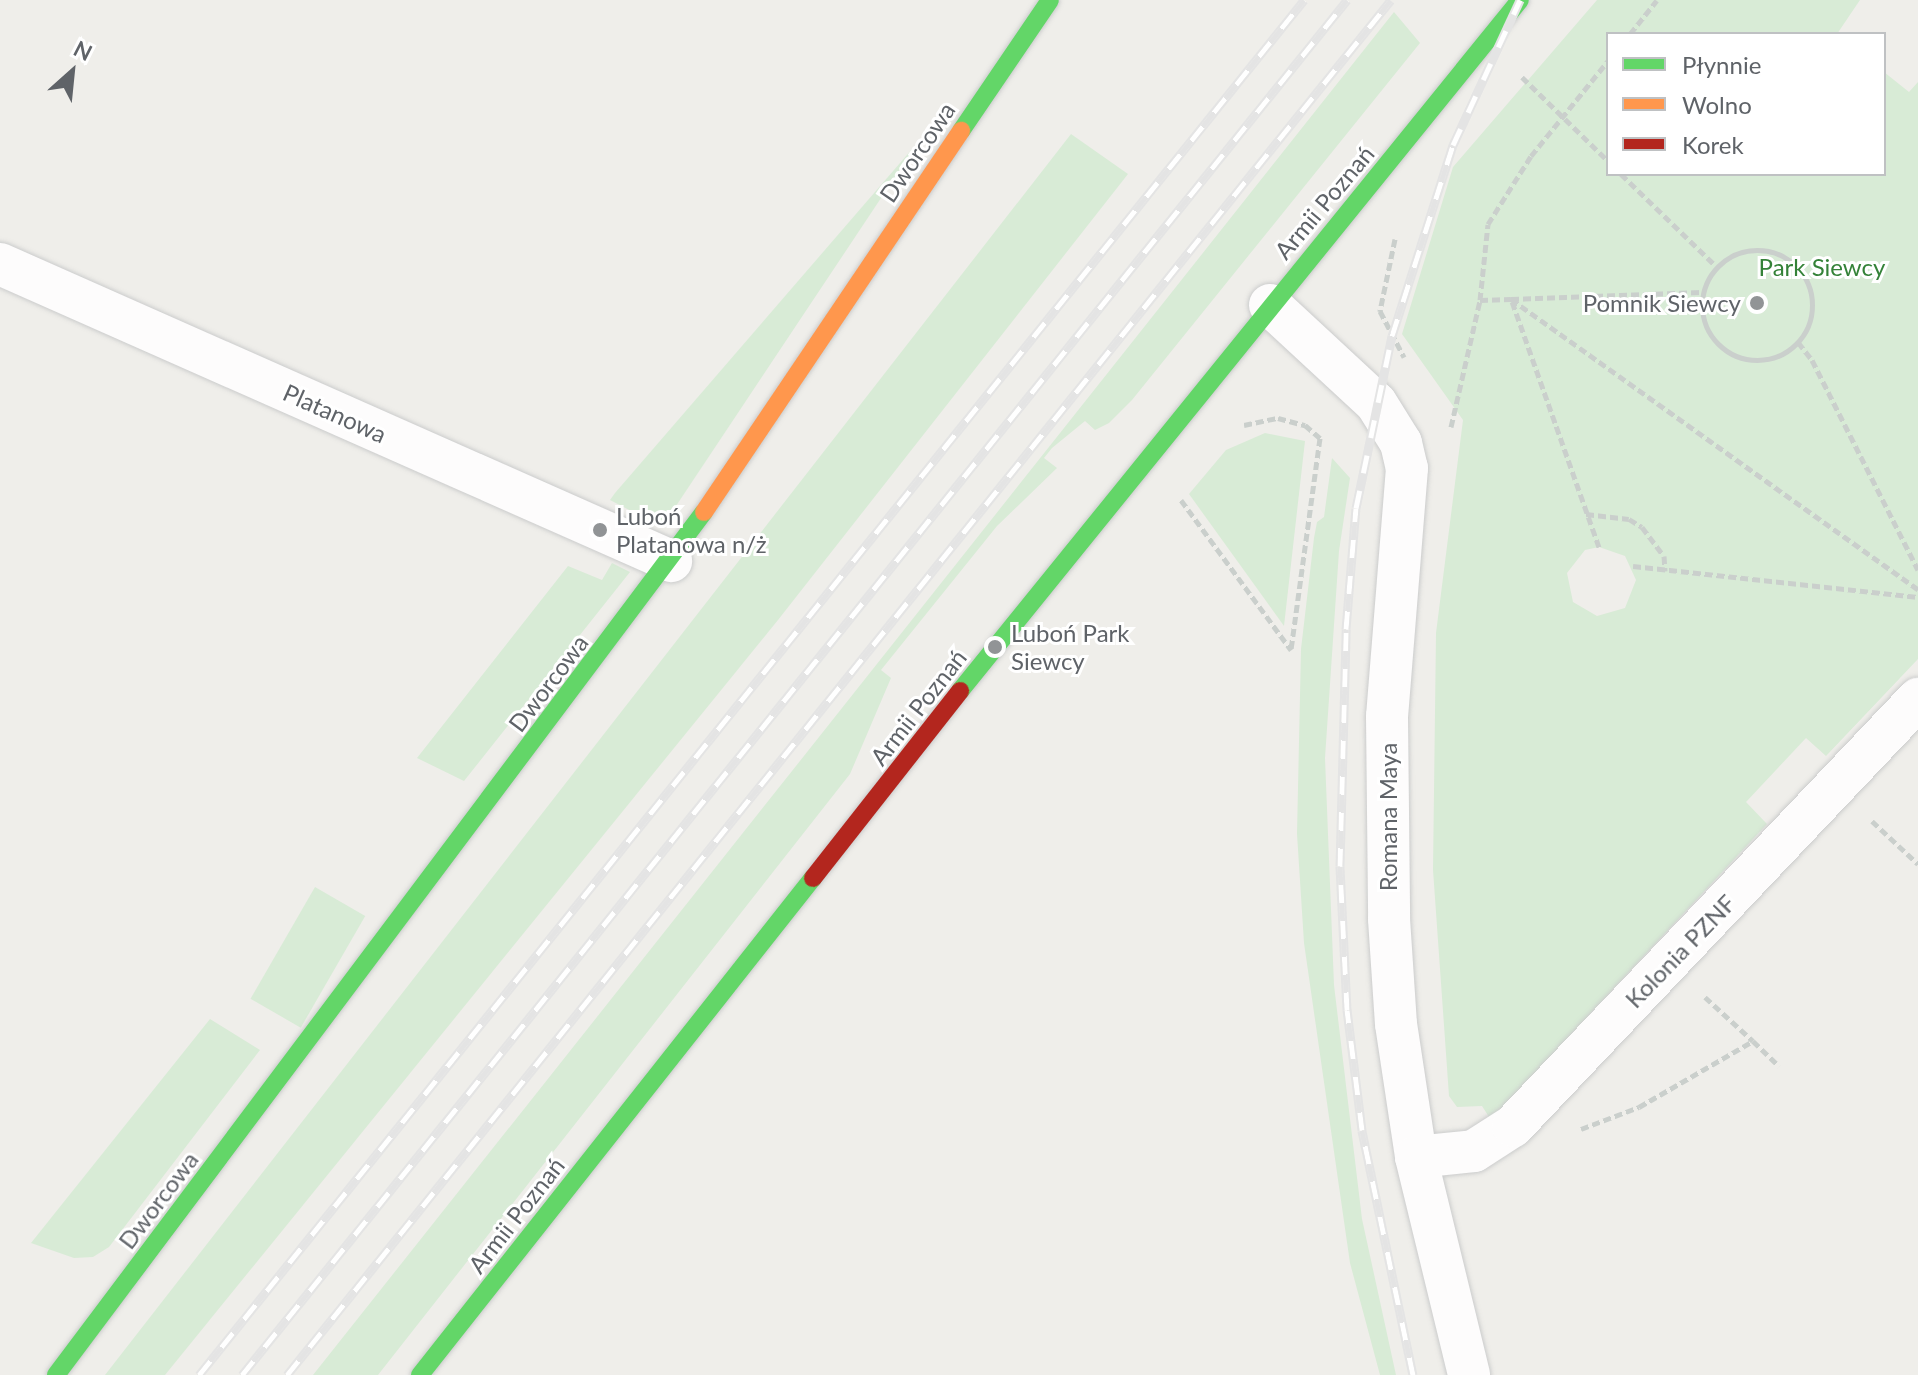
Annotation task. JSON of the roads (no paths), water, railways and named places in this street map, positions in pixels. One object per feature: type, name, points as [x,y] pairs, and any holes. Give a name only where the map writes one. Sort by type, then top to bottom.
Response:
[{"type":"main road","name":"Dworcowa","points":[[56,1375],[671,561],[1050,0]]},
{"type":"main road","name":"Armii Poznań","points":[[420,1375],[1270,305],[1520,0]]},
{"type":"street","name":"Platanowa","points":[[0,264],[671,561]]},
{"type":"street","name":"Romana Maya","points":[[1270,305],[1376,403],[1401,443],[1407,468],[1387,716],[1386,856],[1396,1024],[1416,1157],[1469,1375]]},
{"type":"street","name":"Kolonia PZNF","points":[[1416,1157],[1474,1151],[1513,1126],[1918,699]]},
{"type":"railway","points":[[199,1375],[1304,0]]},
{"type":"railway","points":[[242,1375],[1347,0]]},
{"type":"railway","points":[[287,1375],[1391,0]]},
{"type":"railway","points":[[1413,1375],[1362,1130],[1347,1010],[1340,866],[1346,629],[1356,508],[1392,336],[1453,145],[1520,0]]},
{"type":"place","name":"Pomnik Siewcy","points":[[1757,303]]},
{"type":"place","name":"Luboń Platanowa n/ż","points":[[600,530]]},
{"type":"place","name":"Luboń Park Siewcy","points":[[995,647]]},
{"type":"park label","name":"Park Siewcy","points":[[1822,267]]}]
